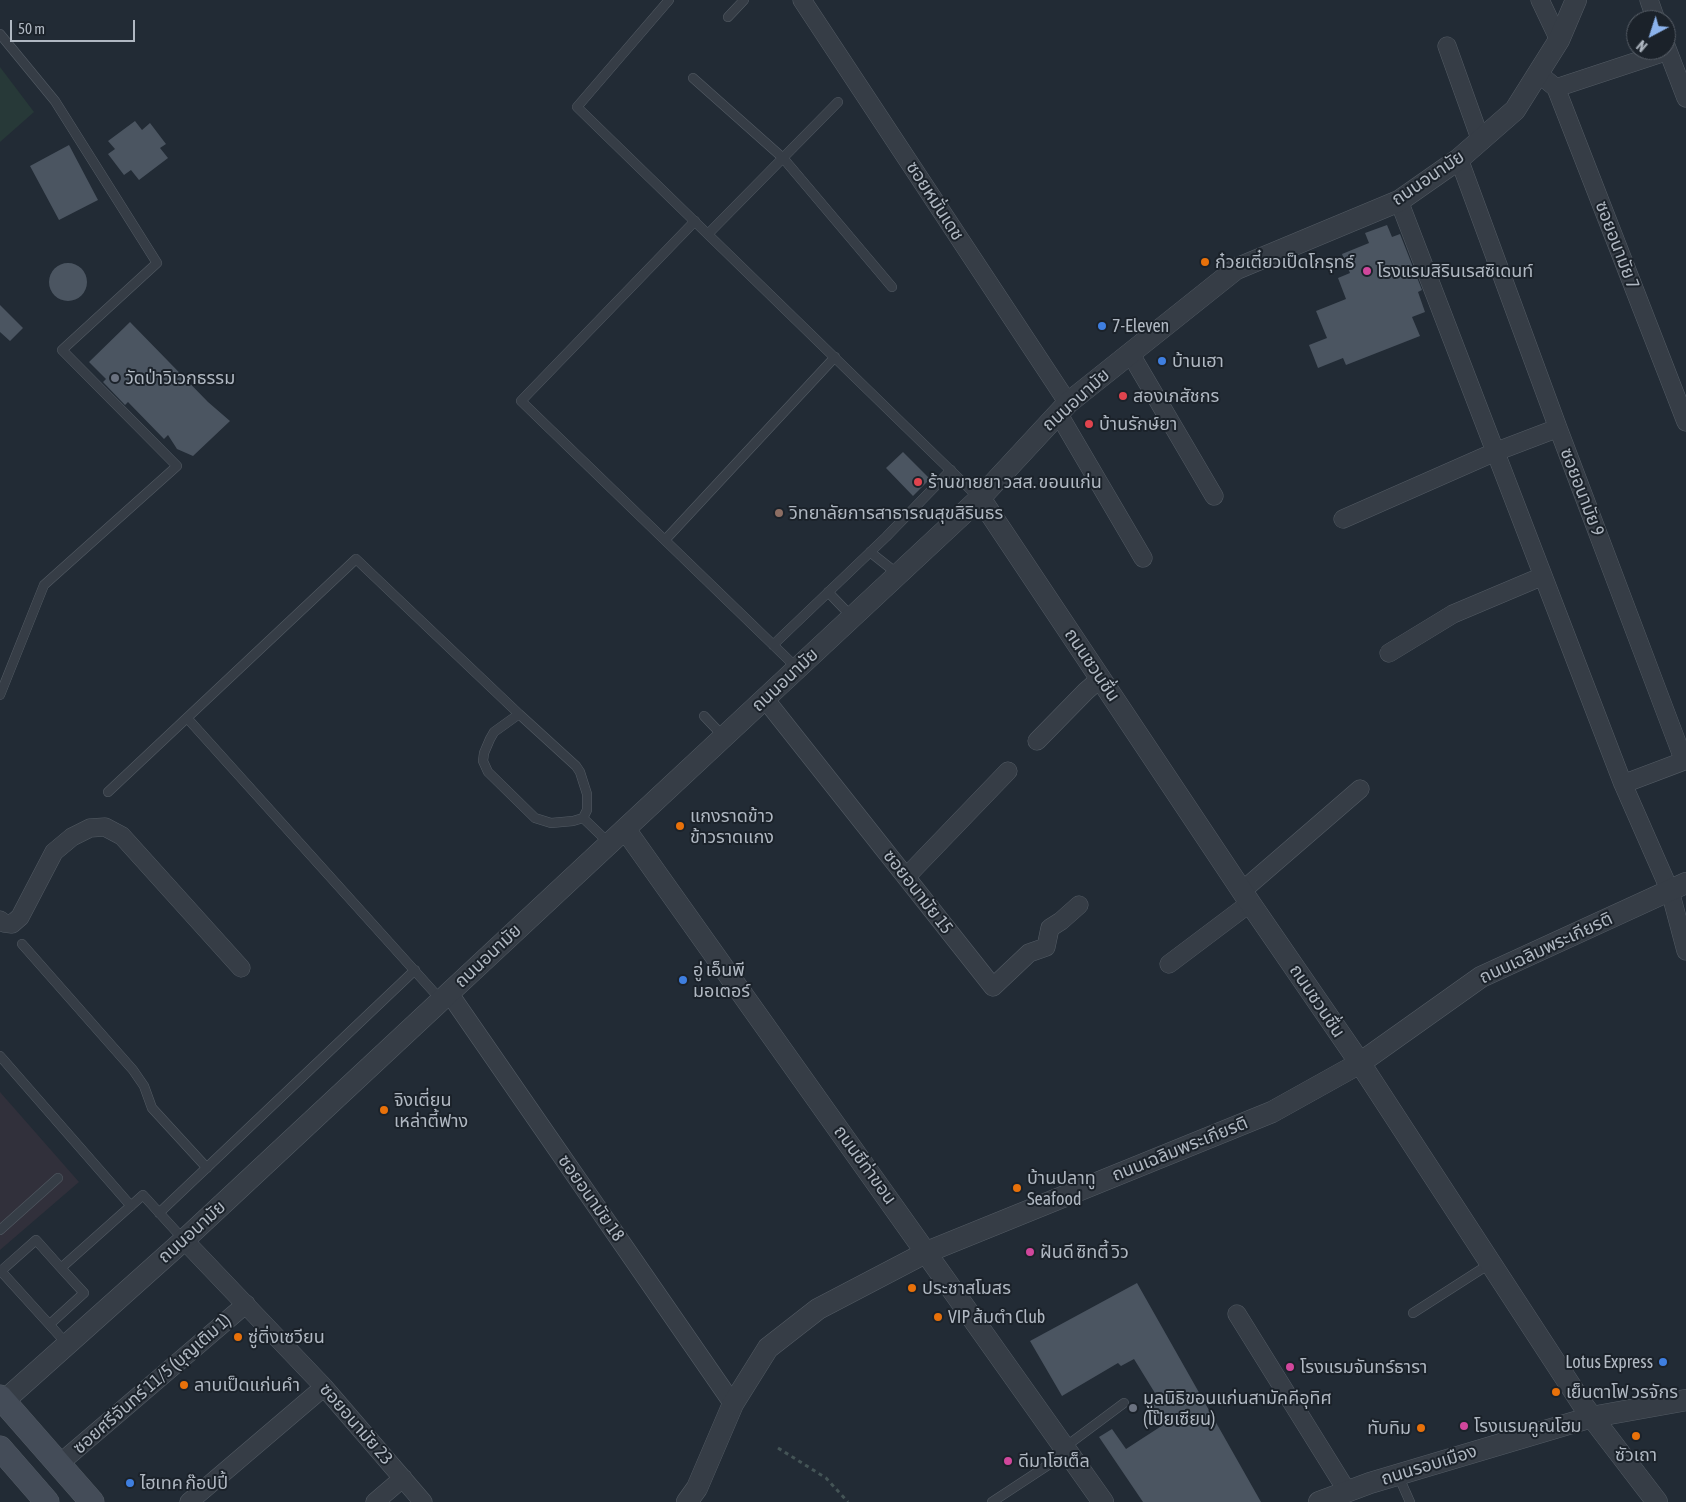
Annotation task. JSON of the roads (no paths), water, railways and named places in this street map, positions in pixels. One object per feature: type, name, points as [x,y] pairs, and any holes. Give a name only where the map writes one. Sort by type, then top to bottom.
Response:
[{"type":"main road","points":[[1,1401],[92,1502]]},
{"type":"main road","points":[[0,1448],[41,1500]]},
{"type":"street","name":"ซอยหมั่นเดช","points":[[802,0],[1063,408],[1143,558]]},
{"type":"street","points":[[1540,0],[1559,40]]},
{"type":"street","name":"ถนนอนามัย","points":[[1,1401],[184,1240],[899,575],[980,498],[1063,408],[1236,269],[1399,201],[1459,159],[1481,141],[1515,110],[1559,40],[1576,0]]},
{"type":"street","points":[[1447,46],[1481,141]]},
{"type":"street","points":[[1556,88],[1634,60]]},
{"type":"street","points":[[1672,60],[1686,98]]},
{"type":"street","name":"ซอยอนามัย 7","points":[[1539,74],[1556,88],[1682,398],[1686,422]]},
{"type":"street","name":"ซอยอนามัย 9","points":[[1459,159],[1684,761],[1623,784]]},
{"type":"street","points":[[1399,201],[1623,784],[1678,887],[1686,951]]},
{"type":"street","points":[[1130,353],[1214,496]]},
{"type":"street","points":[[1343,519],[1495,452],[1558,428]]},
{"type":"street","name":"ถนนชวนชื่น","points":[[980,498],[1246,897],[1360,1063],[1491,1262],[1584,1408],[1657,1502]]},
{"type":"street","points":[[1389,653],[1453,614],[1544,576]]},
{"type":"street","points":[[1037,741],[1101,678]]},
{"type":"street","name":"ซอยอนามัย 15","points":[[765,699],[994,987],[1029,953],[1046,947],[1050,928],[1079,905]]},
{"type":"street","points":[[906,877],[1008,771]]},
{"type":"street","points":[[1169,964],[1246,897],[1360,790]]},
{"type":"street","points":[[0,920],[4,923],[12,924],[20,917],[54,852],[72,837],[90,828],[105,827],[122,836],[241,968]]},
{"type":"street","name":"ถนนชีท่าขอน","points":[[625,829],[927,1252],[1066,1450],[1097,1500]]},
{"type":"street","name":"ถนนเฉลิมพระเกียรติ","points":[[687,1502],[697,1488],[733,1404],[768,1348],[818,1309],[927,1252],[1272,1112],[1360,1063],[1481,977],[1678,887]]},
{"type":"street","name":"ซอยอนามัย 18","points":[[445,996],[733,1404]]},
{"type":"street","name":"ซอยอนามัย 23","points":[[184,1240],[324,1387],[423,1502]]},
{"type":"street","name":"ซอยศรีจันทร์ 11/5 (บุญเติม 1)","points":[[58,1464],[246,1304]]},
{"type":"street","points":[[1237,1314],[1347,1491]]},
{"type":"street","points":[[189,1502],[324,1387]]},
{"type":"street","name":"ถนนรอบเมือง","points":[[1319,1502],[1398,1474],[1592,1417],[1686,1400]]},
{"type":"street","points":[[376,1502],[403,1478]]},
{"type":"lane","points":[[669,0],[577,107],[980,498]]},
{"type":"lane","points":[[728,17],[744,0]]},
{"type":"lane","points":[[0,34],[54,101],[157,263],[62,350],[177,466],[44,585],[0,695]]},
{"type":"lane","points":[[694,78],[783,158],[892,287]]},
{"type":"lane","points":[[708,234],[838,102]]},
{"type":"lane","points":[[695,222],[521,401],[797,668]]},
{"type":"lane","points":[[664,540],[835,357]]},
{"type":"lane","points":[[773,645],[870,552],[951,470]]},
{"type":"lane","points":[[870,552],[899,575]]},
{"type":"lane","points":[[108,792],[188,719],[356,559],[576,766],[580,772],[587,794],[587,810],[583,818],[551,823],[535,818],[488,772],[483,761],[490,739],[494,732],[519,714]]},
{"type":"lane","points":[[828,592],[853,617]]},
{"type":"lane","points":[[704,716],[724,737]]},
{"type":"lane","points":[[188,719],[415,970],[445,996]]},
{"type":"lane","points":[[583,818],[609,843]]},
{"type":"lane","points":[[22,944],[133,1070],[144,1086],[152,1108],[207,1168]]},
{"type":"lane","points":[[160,1213],[415,970]]},
{"type":"lane","points":[[0,1056],[131,1206]]},
{"type":"lane","points":[[0,1230],[58,1178]]},
{"type":"lane","points":[[61,1268],[143,1195],[184,1240]]},
{"type":"lane","points":[[50,1324],[84,1293],[36,1240],[1,1271],[67,1344]]},
{"type":"lane","points":[[1412,1313],[1491,1262]]},
{"type":"lane","points":[[992,1502],[1066,1450],[1124,1403]]},
{"type":"lane","points":[[1398,1474],[1410,1502]]},
{"type":"place","name":"ก๋วยเตี๋ยวเป็ดโกรุทธ์","points":[[1205,262]]},
{"type":"place","name":"โรงแรมสิรินเรสซิเดนท์","points":[[1367,271]]},
{"type":"place","name":"7-Eleven","points":[[1102,326]]},
{"type":"place","name":"บ้านเฮา","points":[[1162,361]]},
{"type":"place","name":"วัดป่าวิเวกธรรม","points":[[115,378]]},
{"type":"place","name":"สองเภสัชกร","points":[[1123,396]]},
{"type":"place","name":"บ้านรักษ์ยา","points":[[1089,424]]},
{"type":"place","name":"ร้านขายยา วสส. ขอนแก่น","points":[[918,482]]},
{"type":"place","name":"วิทยาลัยการสาธารณสุขสิรินธร","points":[[779,513]]},
{"type":"place","name":"แกงราดข้าว ข้าวราดแกง","points":[[680,826]]},
{"type":"place","name":"อู่ เอ็นพี มอเตอร์","points":[[683,980]]},
{"type":"place","name":"จิงเตี่ยน เหล่าตี้ฟาง","points":[[384,1110]]},
{"type":"place","name":"บ้านปลาทู Seafood","points":[[1017,1188]]},
{"type":"place","name":"ฝันดี ซิทตี้ วิว","points":[[1030,1252]]},
{"type":"place","name":"ประชาสโมสร","points":[[912,1288]]},
{"type":"place","name":"VIP ส้มตำ Club","points":[[938,1317]]},
{"type":"place","name":"ซู่ติ่งเซวียน","points":[[238,1337]]},
{"type":"place","name":"Lotus Express","points":[[1663,1362]]},
{"type":"place","name":"โรงแรมจันทร์ธารา","points":[[1290,1367]]},
{"type":"place","name":"ลาบเป็ดแก่นคำ","points":[[184,1385]]},
{"type":"place","name":"เย็นตาโฟ วรจักร","points":[[1556,1392]]},
{"type":"place","name":"มูลนิธิขอนแก่นสามัคคีอุทิศ (โป๊ยเซียน)","points":[[1133,1408]]},
{"type":"place","name":"โรงแรมคูณโฮม","points":[[1464,1426]]},
{"type":"place","name":"ทับทิม","points":[[1421,1428]]},
{"type":"place","name":"ซัวเถา","points":[[1636,1436]]},
{"type":"place","name":"ดีมาโฮเต็ล","points":[[1008,1461]]},
{"type":"place","name":"ไฮเทค ก๊อปปี้","points":[[130,1483]]}]
